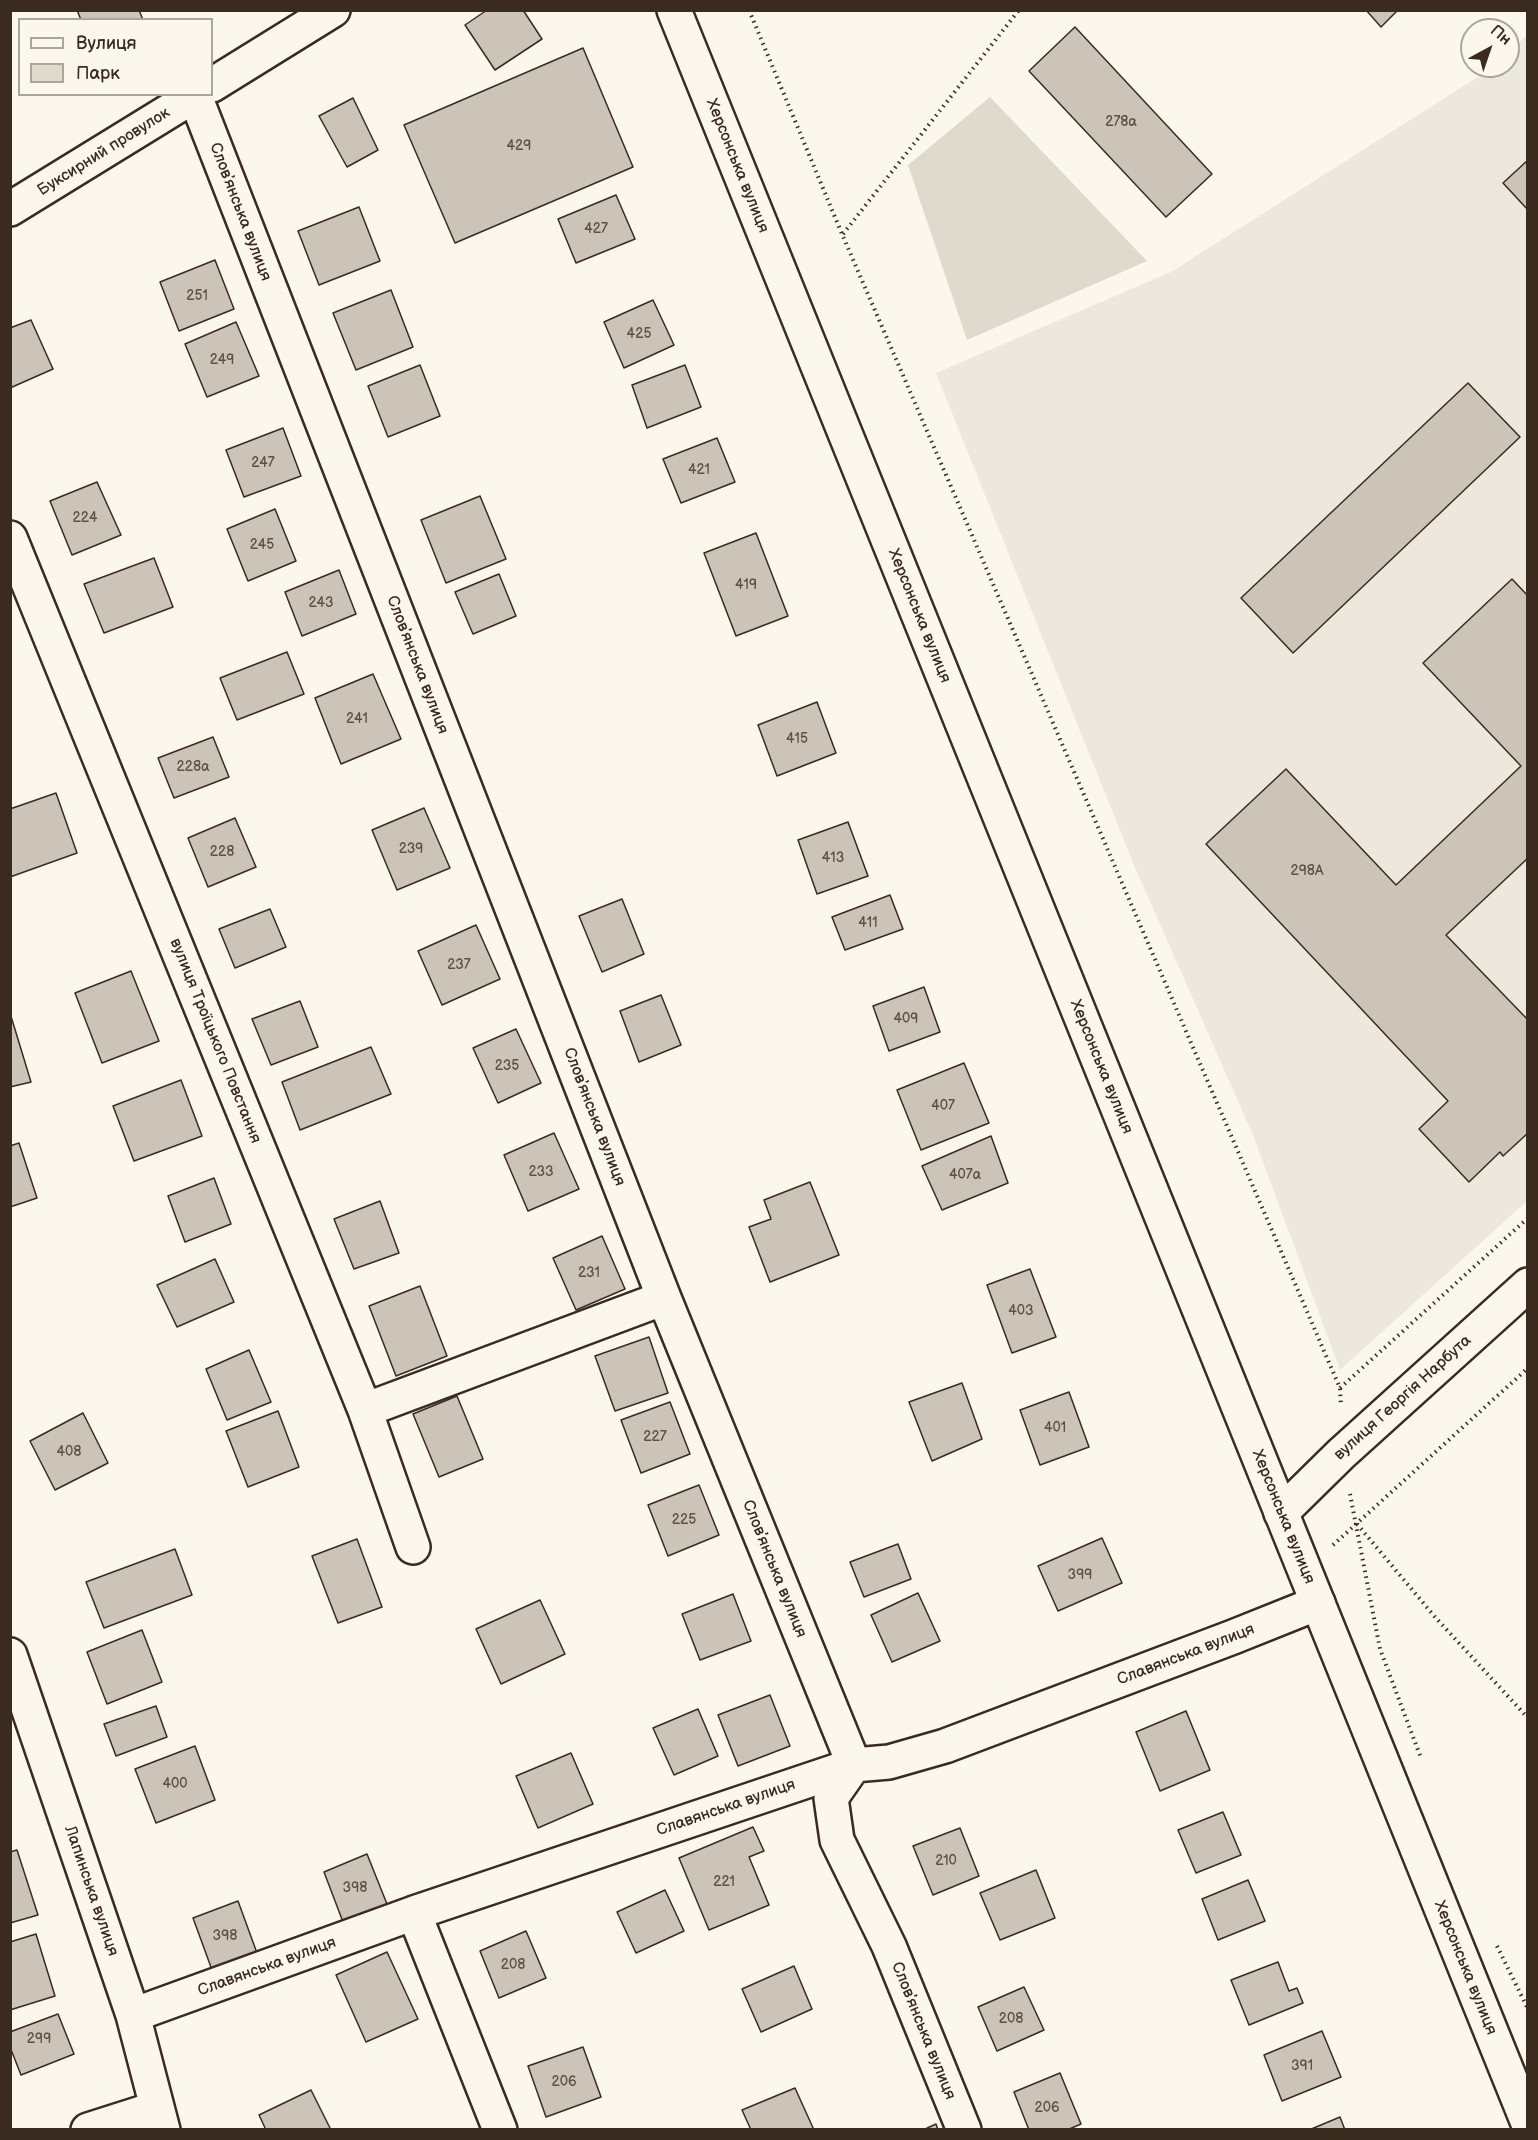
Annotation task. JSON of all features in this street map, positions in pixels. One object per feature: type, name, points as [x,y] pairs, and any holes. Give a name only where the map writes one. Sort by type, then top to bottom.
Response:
[{"type":"street","name":"Буксирний провулок","points":[[213,85],[333,10]]},
{"type":"street","name":"Херсонська вулиця","points":[[674,10],[1304,1570],[1516,2068],[1527,2123]]},
{"type":"street","name":"Буксирний провулок","points":[[10,209],[194,96]]},
{"type":"street","name":"Словʼянська вулиця","points":[[203,96],[664,1298],[854,1765],[831,1798],[837,1839],[889,1946],[963,2130]]},
{"type":"street","name":"вулиця Троїцького Повстання","points":[[10,538],[365,1410],[412,1547]]},
{"type":"street","name":"вулиця Георгія Нарбута","points":[[1281,1513],[1341,1454],[1527,1285]]},
{"type":"street","points":[[365,1410],[664,1298]]},
{"type":"street","name":"Славянська вулиця","points":[[133,2015],[414,1913],[854,1765],[889,1762],[945,1746],[1318,1603]]},
{"type":"street","name":"Лапинська вулиця","points":[[10,1655],[133,2015],[160,2119]]},
{"type":"street","points":[[414,1913],[500,2130]]},
{"type":"street","points":[[88,2130],[160,2119]]},
{"type":"path","points":[[750,10],[842,234],[1340,1388],[1341,1454],[1380,1649],[1422,1761]]},
{"type":"path","points":[[842,234],[1019,10]]},
{"type":"path","points":[[1340,1388],[1527,1218]]},
{"type":"path","points":[[1304,1570],[1527,1368]]},
{"type":"path","points":[[1356,1524],[1435,1617],[1527,1718]]},
{"type":"path","points":[[1493,1937],[1527,2009]]},
{"type":"shaded area","points":[[1527,35],[1527,1201],[1340,1370],[1253,1135],[1133,863],[936,373],[1171,272],[1476,78],[1520,78],[1520,42]]},
{"type":"green space","points":[[990,97],[1147,261],[967,340],[908,165]]},
{"type":"building","points":[[77,10],[139,10],[142,18],[80,18]]},
{"type":"building","points":[[487,10],[523,10],[542,39],[495,70],[465,25]]},
{"type":"building","points":[[1366,10],[1398,10],[1381,27]]},
{"type":"building","points":[[1075,27],[1212,174],[1166,217],[1029,71]]},
{"type":"building","points":[[583,48],[633,167],[455,243],[404,125]]},
{"type":"building","points":[[353,98],[378,150],[347,167],[319,116]]},
{"type":"building","points":[[1528,160],[1528,210],[1503,183]]},
{"type":"building","points":[[616,195],[635,239],[576,263],[558,219]]},
{"type":"building","points":[[359,207],[380,261],[319,285],[298,231]]},
{"type":"building","points":[[215,260],[234,309],[179,331],[160,282]]},
{"type":"building","points":[[391,290],[413,347],[356,370],[333,313]]},
{"type":"building","points":[[653,300],[674,345],[624,368],[604,322]]},
{"type":"building","points":[[31,320],[53,369],[10,388],[10,328]]},
{"type":"building","points":[[236,322],[259,376],[207,397],[185,344]]},
{"type":"building","points":[[420,365],[440,416],[388,437],[368,386]]},
{"type":"building","points":[[685,365],[701,407],[647,428],[632,385]]},
{"type":"building","points":[[1468,383],[1520,437],[1293,653],[1241,598]]},
{"type":"building","points":[[283,428],[301,476],[244,497],[226,450]]},
{"type":"building","points":[[717,438],[735,482],[681,503],[663,459]]},
{"type":"building","points":[[97,482],[121,535],[72,555],[50,501]]},
{"type":"building","points":[[480,496],[506,559],[446,583],[421,520]]},
{"type":"building","points":[[275,509],[296,561],[248,581],[227,529]]},
{"type":"building","points":[[756,533],[788,616],[736,636],[704,553]]},
{"type":"building","points":[[154,558],[173,607],[104,633],[84,584]]},
{"type":"building","points":[[339,570],[356,614],[302,636],[285,592]]},
{"type":"building","points":[[499,574],[516,616],[473,634],[455,592]]},
{"type":"building","points":[[1512,579],[1528,596],[1528,858],[1446,935],[1528,1020],[1528,1133],[1503,1156],[1500,1152],[1469,1182],[1419,1129],[1448,1101],[1206,844],[1286,769],[1396,885],[1521,766],[1423,663]]},
{"type":"building","points":[[287,652],[304,694],[237,720],[220,678]]},
{"type":"building","points":[[373,674],[401,739],[341,764],[315,698]]},
{"type":"building","points":[[817,702],[836,753],[777,776],[758,725]]},
{"type":"building","points":[[213,737],[229,777],[174,798],[158,758]]},
{"type":"building","points":[[56,793],[77,853],[10,877],[10,809]]},
{"type":"building","points":[[424,808],[450,868],[397,890],[372,830]]},
{"type":"building","points":[[235,818],[256,867],[208,887],[188,838]]},
{"type":"building","points":[[848,822],[868,876],[817,894],[798,840]]},
{"type":"building","points":[[890,895],[903,929],[845,950],[832,917]]},
{"type":"building","points":[[622,899],[644,954],[602,972],[579,916]]},
{"type":"building","points":[[270,909],[286,947],[235,968],[219,929]]},
{"type":"building","points":[[476,925],[500,979],[442,1005],[418,951]]},
{"type":"building","points":[[131,971],[159,1041],[102,1063],[75,993]]},
{"type":"building","points":[[924,987],[940,1032],[889,1051],[873,1006]]},
{"type":"building","points":[[661,995],[681,1045],[639,1062],[620,1011]]},
{"type":"building","points":[[300,1001],[318,1047],[271,1065],[252,1019]]},
{"type":"building","points":[[10,1013],[31,1082],[10,1087]]},
{"type":"building","points":[[516,1029],[541,1083],[498,1103],[473,1048]]},
{"type":"building","points":[[371,1047],[391,1094],[300,1130],[282,1082]]},
{"type":"building","points":[[964,1063],[989,1123],[921,1150],[897,1090]]},
{"type":"building","points":[[181,1080],[202,1136],[134,1161],[113,1106]]},
{"type":"building","points":[[554,1133],[579,1189],[528,1211],[504,1155]]},
{"type":"building","points":[[991,1136],[1008,1183],[942,1210],[922,1166]]},
{"type":"building","points":[[19,1143],[37,1198],[10,1207],[10,1146]]},
{"type":"building","points":[[214,1178],[231,1224],[185,1242],[168,1196]]},
{"type":"building","points":[[810,1182],[839,1255],[770,1282],[749,1227],[771,1219],[764,1200]]},
{"type":"building","points":[[380,1201],[399,1253],[354,1269],[334,1219]]},
{"type":"building","points":[[602,1236],[625,1289],[576,1310],[553,1258]]},
{"type":"building","points":[[215,1259],[234,1302],[177,1327],[157,1285]]},
{"type":"building","points":[[1030,1269],[1056,1337],[1012,1353],[987,1285]]},
{"type":"building","points":[[420,1286],[447,1356],[396,1376],[369,1306]]},
{"type":"building","points":[[649,1337],[668,1393],[615,1411],[595,1356]]},
{"type":"building","points":[[249,1350],[271,1402],[227,1420],[206,1369]]},
{"type":"building","points":[[962,1383],[982,1439],[932,1461],[909,1402]]},
{"type":"building","points":[[1069,1392],[1089,1447],[1040,1465],[1020,1410]]},
{"type":"building","points":[[457,1396],[483,1459],[439,1477],[413,1414]]},
{"type":"building","points":[[670,1402],[690,1454],[641,1473],[621,1420]]},
{"type":"building","points":[[278,1411],[299,1467],[248,1487],[226,1431]]},
{"type":"building","points":[[83,1413],[108,1463],[55,1490],[30,1441]]},
{"type":"building","points":[[699,1485],[719,1535],[668,1556],[648,1505]]},
{"type":"building","points":[[1102,1538],[1122,1583],[1058,1611],[1038,1566]]},
{"type":"building","points":[[357,1539],[382,1607],[338,1623],[312,1556]]},
{"type":"building","points":[[898,1544],[911,1579],[864,1597],[850,1562]]},
{"type":"building","points":[[175,1549],[192,1595],[104,1628],[86,1582]]},
{"type":"building","points":[[918,1593],[940,1641],[892,1662],[871,1615]]},
{"type":"building","points":[[733,1594],[751,1641],[700,1660],[682,1614]]},
{"type":"building","points":[[540,1600],[565,1654],[501,1684],[476,1629]]},
{"type":"building","points":[[142,1630],[162,1682],[107,1704],[87,1652]]},
{"type":"building","points":[[770,1695],[790,1746],[738,1766],[718,1715]]},
{"type":"building","points":[[156,1706],[167,1737],[116,1756],[104,1724]]},
{"type":"building","points":[[698,1709],[718,1756],[674,1775],[653,1728]]},
{"type":"building","points":[[1186,1711],[1210,1770],[1160,1791],[1136,1732]]},
{"type":"building","points":[[195,1746],[215,1800],[156,1823],[135,1769]]},
{"type":"building","points":[[571,1753],[593,1804],[538,1828],[516,1776]]},
{"type":"building","points":[[1223,1812],[1241,1855],[1196,1873],[1178,1830]]},
{"type":"building","points":[[753,1827],[764,1851],[749,1857],[769,1905],[709,1930],[679,1858]]},
{"type":"building","points":[[960,1828],[979,1876],[933,1895],[913,1846]]},
{"type":"building","points":[[17,1850],[38,1915],[10,1923],[10,1852]]},
{"type":"building","points":[[367,1854],[387,1904],[343,1922],[324,1872]]},
{"type":"building","points":[[1036,1870],[1055,1918],[1000,1940],[980,1893]]},
{"type":"building","points":[[1248,1880],[1265,1921],[1218,1940],[1202,1899]]},
{"type":"building","points":[[665,1890],[684,1931],[636,1953],[617,1912]]},
{"type":"building","points":[[238,1901],[257,1953],[212,1970],[193,1918]]},
{"type":"building","points":[[526,1931],[546,1978],[499,1998],[480,1951]]},
{"type":"building","points":[[36,1934],[55,1996],[10,2010],[10,1942]]},
{"type":"building","points":[[387,1952],[418,2019],[366,2042],[336,1975]]},
{"type":"building","points":[[1278,1962],[1289,1991],[1297,1988],[1303,2003],[1249,2025],[1231,1980]]},
{"type":"building","points":[[794,1966],[812,2009],[761,2032],[742,1989]]},
{"type":"building","points":[[1024,1987],[1044,2030],[997,2051],[978,2007]]},
{"type":"building","points":[[58,2014],[74,2054],[21,2075],[10,2047],[10,2032]]},
{"type":"building","points":[[1322,2031],[1341,2077],[1282,2101],[1264,2055]]},
{"type":"building","points":[[583,2047],[601,2097],[546,2117],[528,2066]]},
{"type":"building","points":[[1060,2073],[1081,2124],[1067,2130],[1029,2130],[1014,2092]]},
{"type":"building","points":[[795,2088],[814,2130],[751,2130],[742,2110]]},
{"type":"building","points":[[311,2090],[331,2130],[266,2130],[259,2115]]},
{"type":"building","points":[[1340,2117],[1345,2130],[1309,2130]]},
{"type":"building","points":[[936,2124],[938,2130],[923,2130]]}]
